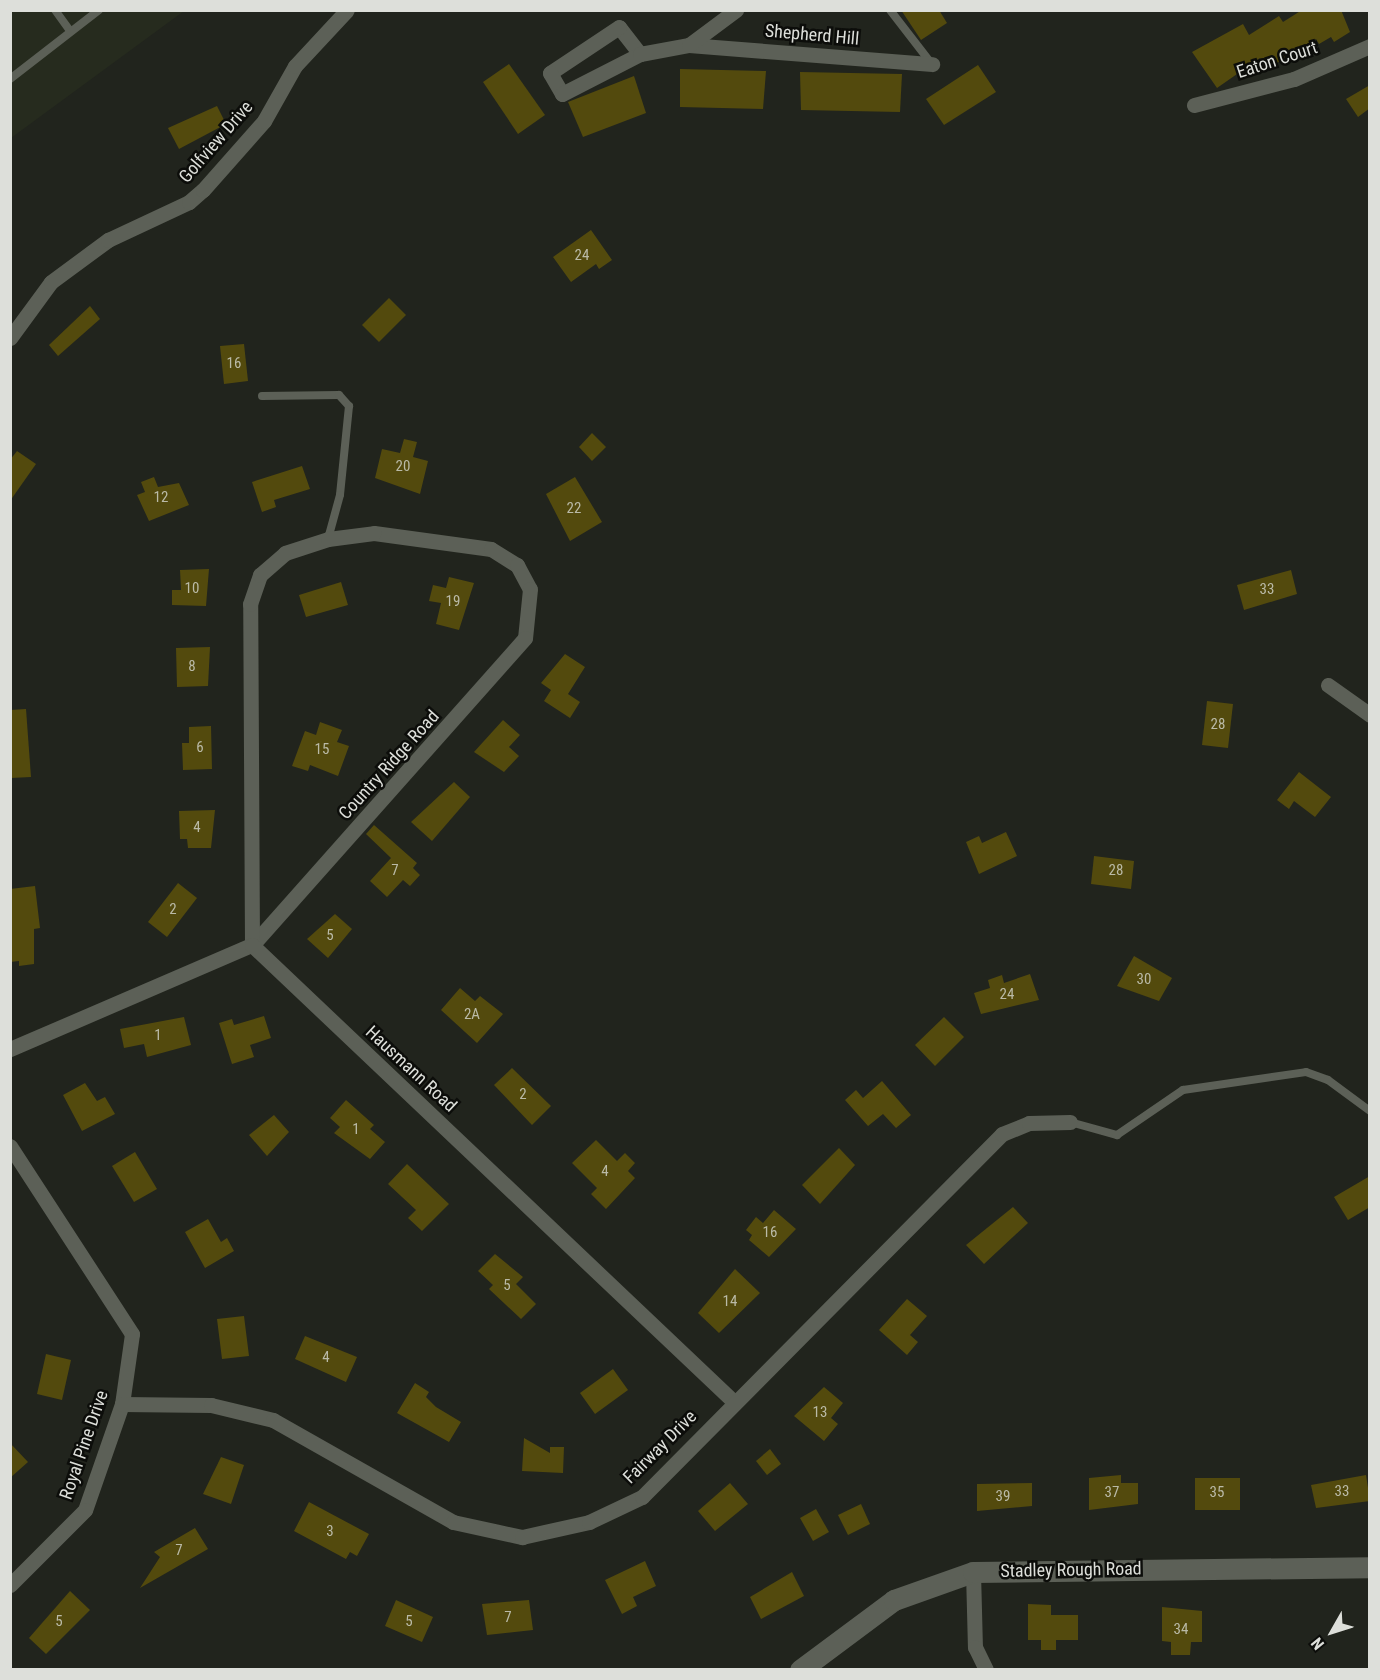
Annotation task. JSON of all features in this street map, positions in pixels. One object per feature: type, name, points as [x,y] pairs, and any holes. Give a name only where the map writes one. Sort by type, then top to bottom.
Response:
[{"type":"main road","name":"Stadley Rough Road","points":[[800,1670],[894,1600],[973,1572],[1370,1567]]},
{"type":"street","name":"Golfview Drive","points":[[10,338],[51,282],[108,240],[189,202],[203,190],[264,121],[294,66],[346,10]]},
{"type":"street","name":"Shepherd Hill","points":[[688,45],[736,10]]},
{"type":"street","name":"Shepherd Hill","points":[[640,54],[619,27],[550,73],[562,94],[640,54],[688,45],[932,64]]},
{"type":"street","name":"Eaton Court","points":[[1194,105],[1294,78],[1370,46]]},
{"type":"street","name":"Country Ridge Road","points":[[374,533],[491,549],[517,565],[530,589],[525,638],[252,945],[250,604],[260,575],[285,554],[328,539],[374,533]]},
{"type":"street","points":[[1328,685],[1370,715]]},
{"type":"street","points":[[10,1049],[252,945]]},
{"type":"street","name":"Hausmann Road","points":[[252,945],[733,1401]]},
{"type":"street","name":"Fairway Drive","points":[[122,1404],[211,1405],[273,1420],[453,1522],[522,1537],[589,1522],[642,1497],[733,1401],[1002,1134],[1029,1123],[1071,1122]]},
{"type":"street","name":"Royal Pine Drive","points":[[10,1146],[132,1334],[122,1404],[85,1509],[10,1585]]},
{"type":"street","points":[[973,1572],[975,1647],[986,1670]]},
{"type":"lane","points":[[56,10],[70,31]]},
{"type":"lane","points":[[10,79],[99,10]]},
{"type":"lane","points":[[890,10],[932,64]]},
{"type":"lane","points":[[262,396],[339,395],[349,406],[339,495],[328,539]]},
{"type":"lane","points":[[1071,1122],[1117,1135],[1183,1090],[1306,1072],[1328,1080],[1370,1111]]},
{"type":"shaded area","points":[[11,11],[184,11],[11,138]]},
{"type":"building","points":[[901,10],[939,10],[947,23],[921,40]]},
{"type":"building","points":[[1302,10],[1341,10],[1350,32],[1334,42],[1331,37],[1319,44],[1316,39],[1267,69],[1260,58],[1217,88],[1192,52],[1243,24],[1249,35],[1279,16],[1283,22]]},
{"type":"building","points":[[509,64],[545,115],[518,134],[483,82]]},
{"type":"building","points":[[978,65],[996,92],[944,125],[926,99]]},
{"type":"building","points":[[680,69],[766,71],[763,109],[680,107]]},
{"type":"building","points":[[800,72],[902,74],[900,112],[801,110]]},
{"type":"building","points":[[634,76],[646,113],[583,137],[568,102]]},
{"type":"building","points":[[1370,85],[1370,108],[1358,117],[1346,99]]},
{"type":"building","points":[[217,106],[226,124],[179,149],[168,128]]},
{"type":"building","points":[[591,230],[612,260],[599,269],[596,264],[571,282],[553,257]]},
{"type":"building","points":[[389,298],[406,315],[379,342],[362,325]]},
{"type":"building","points":[[90,306],[100,319],[58,356],[49,345]]},
{"type":"building","points":[[244,344],[248,381],[224,384],[220,346]]},
{"type":"building","points":[[592,433],[606,447],[592,461],[579,447]]},
{"type":"building","points":[[404,439],[417,442],[413,457],[428,461],[420,494],[375,478],[382,449],[400,453]]},
{"type":"building","points":[[17,451],[36,464],[10,501],[10,460]]},
{"type":"building","points":[[302,466],[310,489],[274,500],[276,507],[262,512],[252,482]]},
{"type":"building","points":[[154,477],[158,487],[179,483],[189,505],[149,521],[137,495],[145,492],[141,482]]},
{"type":"building","points":[[575,477],[602,522],[570,541],[546,494]]},
{"type":"building","points":[[209,569],[206,606],[172,605],[172,590],[181,590],[180,570]]},
{"type":"building","points":[[1291,570],[1297,594],[1244,610],[1237,585]]},
{"type":"building","points":[[449,577],[474,583],[459,630],[436,624],[441,603],[429,601],[433,585],[446,588]]},
{"type":"building","points":[[341,582],[348,605],[306,617],[299,595]]},
{"type":"building","points":[[210,647],[208,686],[177,687],[176,648]]},
{"type":"building","points":[[565,654],[585,667],[568,694],[580,702],[570,718],[544,701],[551,690],[541,683]]},
{"type":"building","points":[[1207,701],[1233,704],[1228,748],[1202,745]]},
{"type":"building","points":[[26,709],[31,777],[11,778],[10,710]]},
{"type":"building","points":[[503,720],[520,735],[509,747],[519,756],[504,772],[474,752]]},
{"type":"building","points":[[320,722],[342,730],[337,742],[349,746],[338,776],[310,765],[308,771],[292,766],[305,731],[316,735]]},
{"type":"building","points":[[211,726],[212,769],[183,770],[182,743],[189,743],[189,727]]},
{"type":"building","points":[[1299,772],[1331,797],[1315,817],[1294,801],[1289,809],[1277,800]]},
{"type":"building","points":[[454,782],[470,797],[432,841],[411,822]]},
{"type":"building","points":[[215,810],[211,848],[188,848],[187,839],[180,839],[179,811]]},
{"type":"building","points":[[374,825],[417,863],[413,868],[420,875],[410,886],[403,880],[387,897],[370,881],[391,858],[366,834]]},
{"type":"building","points":[[1006,832],[1017,856],[979,874],[966,842],[979,836],[982,843]]},
{"type":"building","points":[[1094,856],[1134,861],[1131,889],[1091,884]]},
{"type":"building","points":[[178,883],[197,898],[167,937],[148,922]]},
{"type":"building","points":[[35,886],[40,928],[34,929],[34,964],[19,966],[19,961],[10,962],[10,889]]},
{"type":"building","points":[[335,914],[352,929],[328,958],[307,939]]},
{"type":"building","points":[[1134,956],[1172,978],[1159,1001],[1117,986]]},
{"type":"building","points":[[1030,974],[1039,1000],[981,1014],[974,993],[990,988],[988,980],[1002,975],[1004,983]]},
{"type":"building","points":[[460,988],[475,1001],[480,996],[503,1014],[477,1043],[441,1010]]},
{"type":"building","points":[[264,1016],[271,1038],[250,1045],[254,1057],[232,1064],[219,1023],[232,1019],[234,1025]]},
{"type":"building","points":[[184,1017],[191,1045],[147,1057],[144,1044],[124,1048],[120,1029]]},
{"type":"building","points":[[944,1017],[964,1037],[935,1066],[915,1045]]},
{"type":"building","points":[[512,1068],[551,1106],[532,1125],[494,1085]]},
{"type":"building","points":[[882,1081],[911,1115],[896,1128],[883,1114],[868,1126],[845,1100],[856,1090],[863,1098]]},
{"type":"building","points":[[85,1083],[97,1101],[105,1097],[115,1114],[82,1131],[63,1095]]},
{"type":"building","points":[[346,1100],[374,1125],[370,1129],[385,1142],[370,1159],[334,1133],[340,1127],[330,1118]]},
{"type":"building","points":[[274,1115],[289,1132],[267,1156],[249,1135]]},
{"type":"building","points":[[596,1140],[617,1161],[625,1153],[635,1163],[628,1171],[635,1178],[606,1209],[591,1194],[597,1188],[572,1163]]},
{"type":"building","points":[[839,1148],[855,1165],[820,1204],[802,1185]]},
{"type":"building","points":[[135,1152],[157,1189],[134,1202],[112,1166]]},
{"type":"building","points":[[407,1164],[449,1204],[422,1231],[408,1218],[416,1210],[388,1184]]},
{"type":"building","points":[[1370,1176],[1370,1207],[1348,1220],[1334,1197]]},
{"type":"building","points":[[1013,1207],[1028,1223],[984,1264],[966,1245]]},
{"type":"building","points":[[774,1210],[796,1229],[769,1257],[749,1240],[752,1235],[746,1230],[756,1217],[763,1223]]},
{"type":"building","points":[[208,1219],[221,1242],[227,1238],[234,1251],[205,1268],[185,1232]]},
{"type":"building","points":[[495,1254],[523,1277],[516,1284],[536,1304],[521,1319],[489,1289],[493,1285],[478,1271]]},
{"type":"building","points":[[735,1269],[760,1293],[719,1333],[698,1313]]},
{"type":"building","points":[[907,1299],[927,1316],[910,1335],[918,1342],[907,1355],[879,1330]]},
{"type":"building","points":[[244,1316],[249,1356],[222,1359],[217,1319]]},
{"type":"building","points":[[305,1336],[357,1357],[346,1382],[295,1359]]},
{"type":"building","points":[[46,1354],[71,1360],[62,1400],[37,1394]]},
{"type":"building","points":[[613,1369],[628,1390],[595,1414],[580,1393]]},
{"type":"building","points":[[415,1383],[429,1392],[426,1397],[436,1407],[461,1422],[449,1442],[397,1413]]},
{"type":"building","points":[[824,1387],[843,1403],[831,1418],[838,1424],[824,1441],[794,1416]]},
{"type":"building","points":[[524,1438],[550,1453],[550,1447],[564,1447],[563,1473],[522,1471]]},
{"type":"building","points":[[10,1443],[28,1462],[10,1478]]},
{"type":"building","points":[[770,1449],[781,1464],[767,1475],[756,1461]]},
{"type":"building","points":[[221,1457],[244,1465],[231,1504],[203,1494]]},
{"type":"building","points":[[1121,1475],[1121,1483],[1138,1483],[1138,1504],[1089,1510],[1089,1478]]},
{"type":"building","points":[[1366,1475],[1370,1501],[1316,1508],[1311,1485]]},
{"type":"building","points":[[1195,1478],[1240,1478],[1240,1510],[1195,1510]]},
{"type":"building","points":[[730,1483],[748,1504],[715,1531],[698,1511]]},
{"type":"building","points":[[1032,1483],[1032,1506],[977,1511],[977,1484]]},
{"type":"building","points":[[309,1502],[369,1534],[357,1556],[350,1552],[346,1559],[294,1531]]},
{"type":"building","points":[[861,1504],[870,1524],[848,1535],[838,1515]]},
{"type":"building","points":[[816,1509],[829,1532],[813,1541],[800,1518]]},
{"type":"building","points":[[195,1528],[208,1549],[140,1588],[160,1557],[154,1552]]},
{"type":"building","points":[[645,1561],[656,1586],[633,1597],[637,1606],[622,1614],[605,1580]]},
{"type":"building","points":[[792,1572],[804,1596],[761,1619],[750,1597]]},
{"type":"building","points":[[70,1591],[90,1610],[46,1654],[29,1638]]},
{"type":"building","points":[[396,1600],[433,1617],[422,1642],[385,1626]]},
{"type":"building","points":[[529,1600],[533,1630],[487,1635],[482,1604]]},
{"type":"building","points":[[1028,1604],[1051,1605],[1051,1615],[1078,1615],[1078,1640],[1056,1640],[1056,1650],[1041,1650],[1041,1640],[1028,1640]]},
{"type":"building","points":[[1162,1607],[1202,1611],[1202,1642],[1191,1642],[1190,1655],[1171,1655],[1171,1642],[1162,1641]]}]
